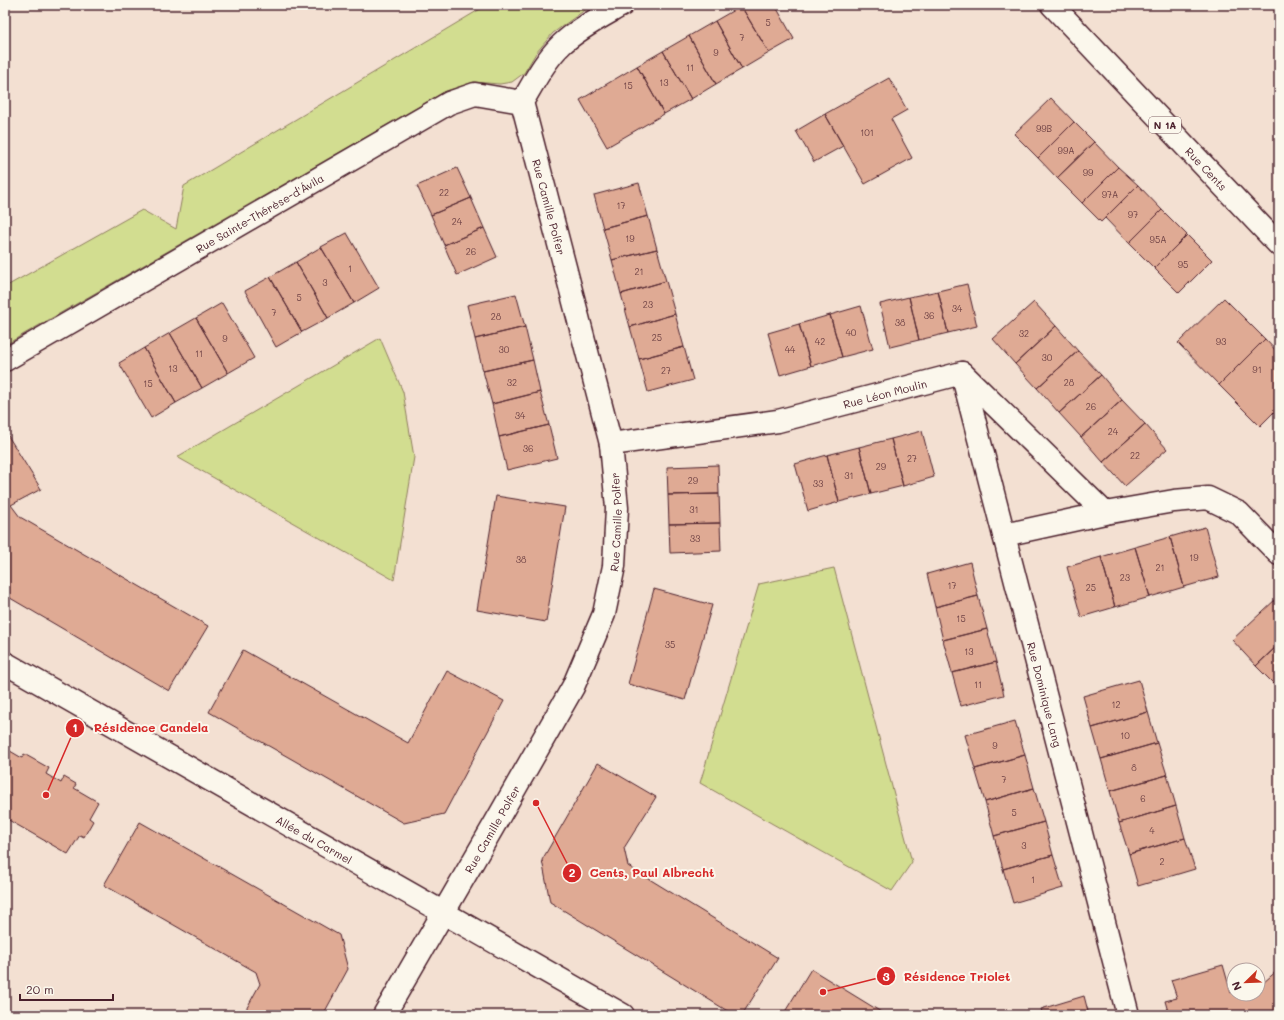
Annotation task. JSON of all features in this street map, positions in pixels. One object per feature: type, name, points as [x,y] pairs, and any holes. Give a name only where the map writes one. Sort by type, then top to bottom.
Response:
[{"type":"street","points":[[522,102],[546,62],[563,43],[589,24],[622,5]]},
{"type":"street","name":"Rue Cents","points":[[1052,5],[1279,244]]},
{"type":"street","name":"Rue Sainte-Thérèse-d'Ávila","points":[[5,360],[449,103],[475,94],[522,102]]},
{"type":"street","name":"Rue Camille Polfer","points":[[384,1015],[494,827],[573,687],[604,614],[614,566],[617,508],[611,444],[522,102]]},
{"type":"street","points":[[962,373],[1105,513]]},
{"type":"street","name":"Rue Léon Moulin","points":[[611,444],[778,420],[962,373]]},
{"type":"street","name":"Rue Dominique Lang","points":[[962,373],[1128,1015]]},
{"type":"street","points":[[1004,534],[1105,513],[1174,501],[1208,498],[1239,513],[1279,554]]},
{"type":"street","name":"Allée du Carmel","points":[[5,663],[623,1015]]},
{"type":"green space","points":[[487,5],[593,5],[553,33],[536,53],[524,73],[512,82],[500,84],[474,82],[446,91],[5,345],[5,287],[142,210],[176,229],[184,186]]},
{"type":"green space","points":[[380,338],[403,392],[414,457],[394,580],[177,457]]},
{"type":"green space","points":[[834,568],[912,862],[892,891],[700,783],[759,584]]},
{"type":"building","points":[[775,5],[794,39],[769,53],[741,6]]},
{"type":"building","points":[[741,6],[769,53],[742,69],[715,21]]},
{"type":"building","points":[[715,21],[742,69],[716,84],[689,36]]},
{"type":"building","points":[[689,36],[716,84],[691,99],[663,51]]},
{"type":"building","points":[[663,51],[691,99],[664,114],[637,66]]},
{"type":"building","points":[[637,66],[664,114],[607,147],[580,100]]},
{"type":"building","points":[[889,78],[907,110],[891,119],[912,158],[865,184],[825,114]]},
{"type":"building","points":[[1051,98],[1074,122],[1038,158],[1014,134]]},
{"type":"building","points":[[825,114],[843,146],[814,162],[796,131]]},
{"type":"building","points":[[1074,122],[1094,142],[1057,178],[1038,158]]},
{"type":"building","points":[[1094,142],[1118,167],[1082,203],[1057,178]]},
{"type":"building","points":[[1118,167],[1138,185],[1101,222],[1082,203]]},
{"type":"building","points":[[457,168],[471,198],[431,215],[417,186]]},
{"type":"building","points":[[639,183],[648,216],[603,228],[594,195]]},
{"type":"building","points":[[1138,185],[1162,210],[1129,243],[1105,218]]},
{"type":"building","points":[[471,198],[484,228],[444,245],[431,215]]},
{"type":"building","points":[[1162,210],[1187,235],[1154,268],[1129,243]]},
{"type":"building","points":[[648,216],[657,249],[612,260],[603,228]]},
{"type":"building","points":[[484,228],[497,257],[457,275],[444,245]]},
{"type":"building","points":[[347,233],[379,288],[354,303],[321,247]]},
{"type":"building","points":[[1187,235],[1212,260],[1179,293],[1154,268]]},
{"type":"building","points":[[321,247],[354,303],[328,318],[296,262]]},
{"type":"building","points":[[657,249],[666,281],[621,294],[612,260]]},
{"type":"building","points":[[296,262],[328,318],[302,332],[270,277]]},
{"type":"building","points":[[270,277],[302,332],[276,347],[245,291]]},
{"type":"building","points":[[666,281],[675,314],[630,327],[621,294]]},
{"type":"building","points":[[967,284],[977,326],[948,333],[938,291]]},
{"type":"building","points":[[938,291],[948,333],[919,340],[909,297]]},
{"type":"building","points":[[516,294],[525,327],[475,339],[467,305]]},
{"type":"building","points":[[909,297],[919,340],[890,347],[880,304]]},
{"type":"building","points":[[1224,298],[1265,339],[1219,385],[1178,343]]},
{"type":"building","points":[[1034,302],[1056,326],[1015,364],[993,339]]},
{"type":"building","points":[[222,303],[254,358],[228,373],[196,318]]},
{"type":"building","points":[[861,306],[873,349],[842,357],[830,315]]},
{"type":"building","points":[[675,314],[684,347],[639,359],[630,327]]},
{"type":"building","points":[[830,315],[842,357],[811,366],[799,324]]},
{"type":"building","points":[[196,318],[228,373],[202,388],[170,333]]},
{"type":"building","points":[[799,324],[811,366],[780,375],[768,333]]},
{"type":"building","points":[[1056,326],[1078,351],[1037,388],[1015,364]]},
{"type":"building","points":[[525,327],[533,360],[483,371],[475,339]]},
{"type":"building","points":[[170,333],[202,388],[176,403],[144,348]]},
{"type":"building","points":[[1265,339],[1279,354],[1279,407],[1260,426],[1219,385]]},
{"type":"building","points":[[684,347],[693,380],[648,392],[639,359]]},
{"type":"building","points":[[144,348],[176,403],[151,418],[119,363]]},
{"type":"building","points":[[1078,351],[1101,375],[1059,413],[1037,388]]},
{"type":"building","points":[[533,360],[540,392],[492,404],[483,371]]},
{"type":"building","points":[[1101,375],[1122,400],[1081,437],[1059,413]]},
{"type":"building","points":[[540,392],[549,425],[499,437],[492,404]]},
{"type":"building","points":[[1122,400],[1145,424],[1103,462],[1081,437]]},
{"type":"building","points":[[1145,424],[1167,449],[1125,486],[1103,462]]},
{"type":"building","points":[[549,425],[557,458],[507,470],[499,437]]},
{"type":"building","points":[[5,431],[41,489],[11,505],[20,517],[208,626],[169,691],[5,595]]},
{"type":"building","points":[[922,431],[934,477],[903,486],[891,439]]},
{"type":"building","points":[[891,439],[903,486],[871,494],[859,447]]},
{"type":"building","points":[[859,447],[871,494],[839,502],[827,455]]},
{"type":"building","points":[[827,455],[839,502],[808,511],[795,464]]},
{"type":"building","points":[[718,465],[719,494],[668,495],[667,467]]},
{"type":"building","points":[[719,494],[720,523],[669,524],[668,495]]},
{"type":"building","points":[[496,496],[565,507],[546,622],[477,610]]},
{"type":"building","points":[[720,523],[721,551],[670,553],[669,524]]},
{"type":"building","points":[[1205,527],[1219,577],[1184,587],[1170,537]]},
{"type":"building","points":[[1170,537],[1184,587],[1150,597],[1135,547]]},
{"type":"building","points":[[1135,547],[1150,597],[1115,607],[1101,557]]},
{"type":"building","points":[[1101,557],[1115,607],[1081,617],[1067,567]]},
{"type":"building","points":[[970,562],[978,596],[935,607],[927,574]]},
{"type":"building","points":[[654,589],[712,605],[685,700],[628,684]]},
{"type":"building","points":[[978,596],[987,629],[943,640],[935,607]]},
{"type":"building","points":[[1277,598],[1279,600],[1279,644],[1256,666],[1232,640]]},
{"type":"building","points":[[987,629],[996,662],[952,673],[943,640]]},
{"type":"building","points":[[1279,644],[1279,689],[1256,666]]},
{"type":"building","points":[[243,650],[408,743],[447,671],[504,701],[444,814],[404,823],[209,712]]},
{"type":"building","points":[[996,662],[1004,695],[961,706],[952,673]]},
{"type":"building","points":[[1139,680],[1148,712],[1092,728],[1083,696]]},
{"type":"building","points":[[1148,712],[1157,743],[1101,759],[1092,728]]},
{"type":"building","points":[[1015,721],[1025,755],[975,769],[965,735]]},
{"type":"building","points":[[1157,743],[1167,775],[1110,791],[1101,759]]},
{"type":"building","points":[[5,748],[22,758],[24,754],[49,768],[46,774],[61,783],[64,777],[76,784],[74,788],[98,802],[89,818],[93,821],[84,837],[80,835],[68,854],[5,818]]},
{"type":"building","points":[[1025,755],[1034,788],[985,802],[975,769]]},
{"type":"building","points":[[598,763],[656,797],[624,848],[628,866],[778,958],[742,1015],[734,1015],[550,902],[542,860]]},
{"type":"building","points":[[1167,775],[1176,806],[1119,823],[1110,791]]},
{"type":"building","points":[[1034,788],[1044,822],[994,836],[985,802]]},
{"type":"building","points":[[1176,806],[1185,838],[1129,854],[1119,823]]},
{"type":"building","points":[[140,822],[339,935],[348,969],[323,1015],[243,1015],[260,984],[256,972],[104,885]]},
{"type":"building","points":[[1044,822],[1053,855],[1003,869],[994,836]]},
{"type":"building","points":[[1185,838],[1195,869],[1138,886],[1129,854]]},
{"type":"building","points":[[1053,855],[1063,888],[1013,903],[1003,869]]},
{"type":"building","points":[[1223,965],[1226,976],[1226,1002],[1266,1002],[1266,980],[1279,969],[1279,1015],[1169,1015],[1165,1001],[1177,998],[1171,980]]},
{"type":"building","points":[[811,969],[886,1015],[783,1015]]},
{"type":"building","points":[[1084,996],[1089,1015],[1043,1015],[1041,1009]]},
{"type":"place","name":"Résidence Candela","points":[[46,795]]},
{"type":"place","name":"Cents, Paul Albrecht","points":[[536,803]]},
{"type":"place","name":"Résidence Triolet","points":[[823,992]]}]
